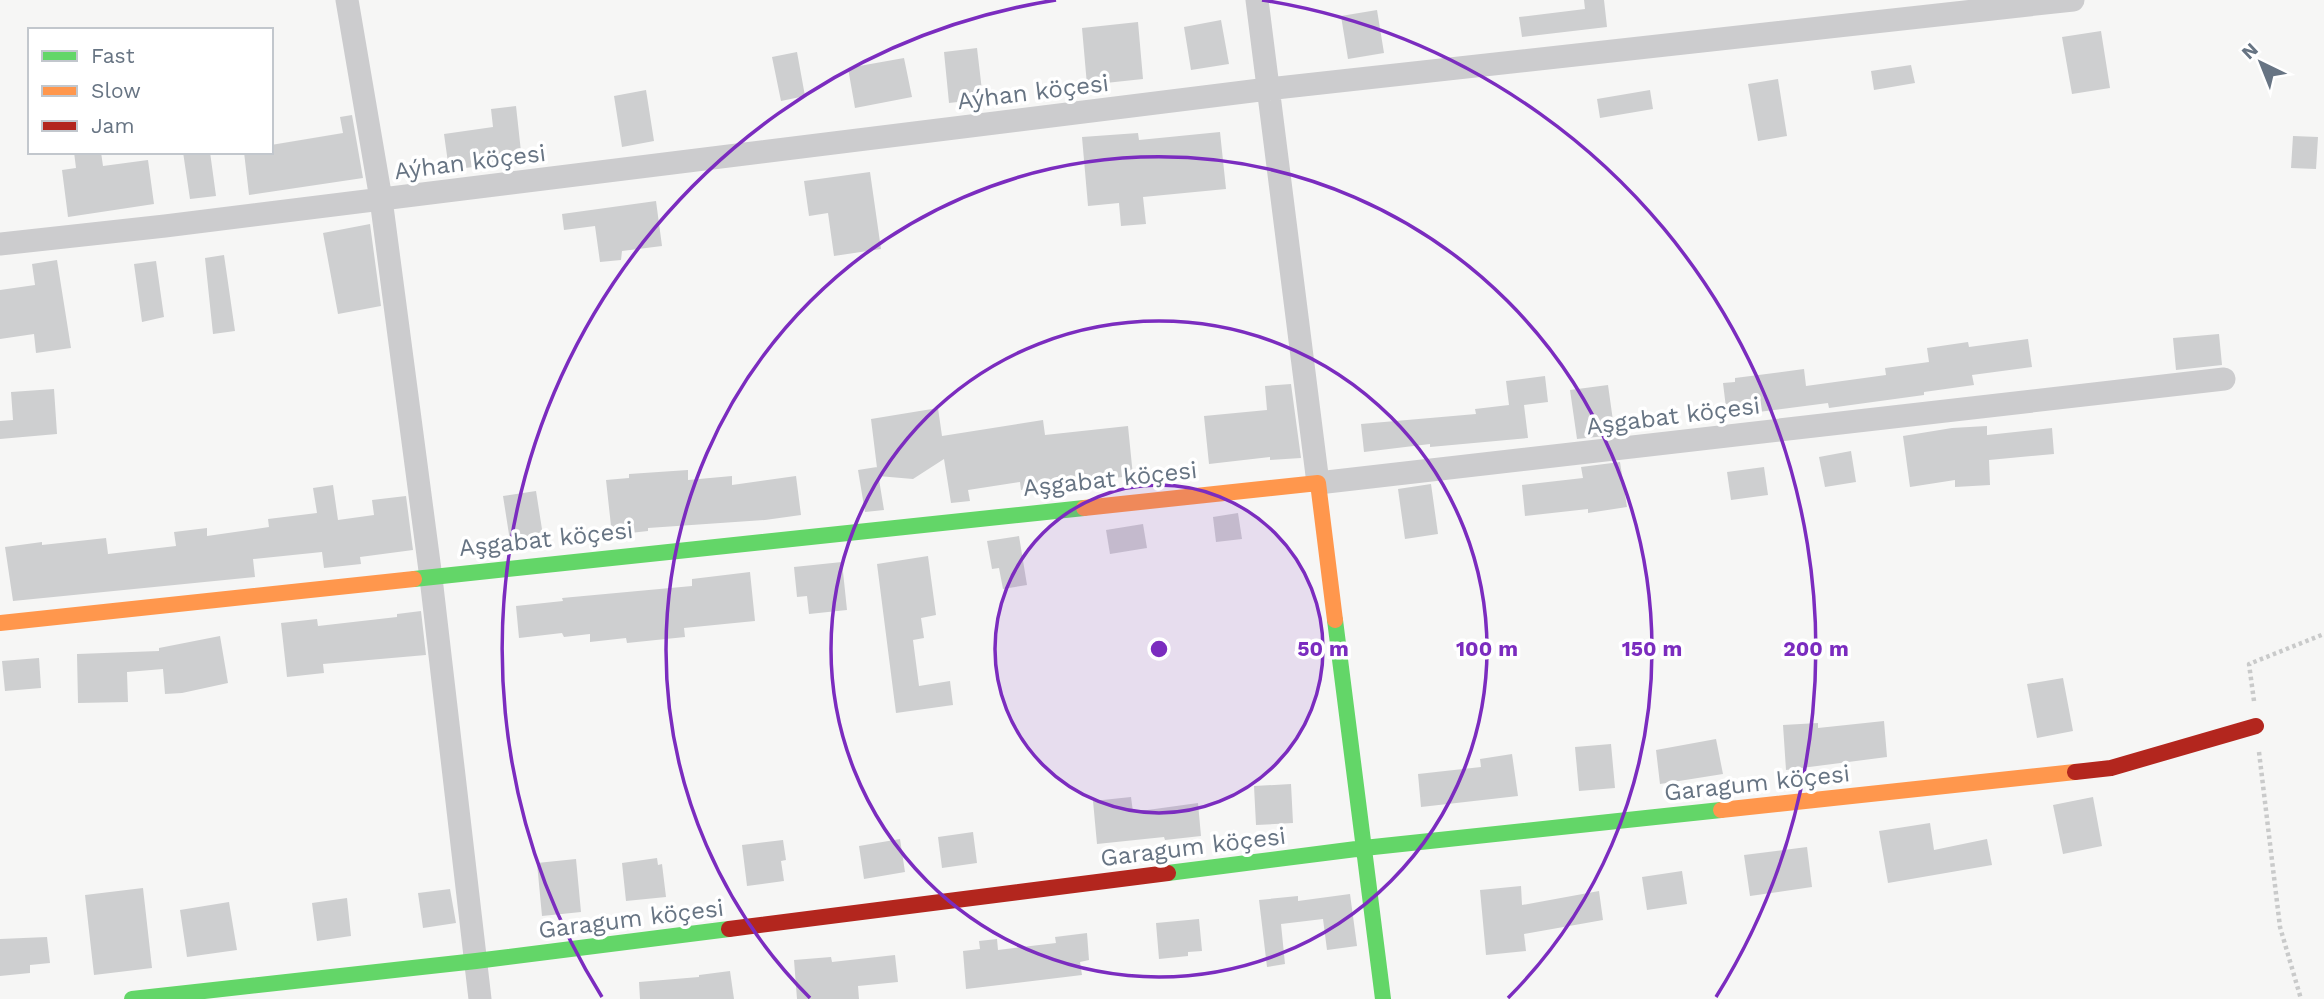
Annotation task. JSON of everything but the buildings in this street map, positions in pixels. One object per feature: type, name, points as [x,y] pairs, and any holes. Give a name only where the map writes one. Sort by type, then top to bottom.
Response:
[{"type":"street","points":[[347,0],[381,199],[431,578],[480,999]]},
{"type":"street","points":[[1257,0],[1383,999]]},
{"type":"street","name":"Aýhan köçesi","points":[[0,244],[1268,89],[2073,0]]},
{"type":"street","name":"Aşgabat köçesi","points":[[0,623],[1318,483],[2224,379]]},
{"type":"street","name":"Garagum köçesi","points":[[132,999],[476,961],[1364,848],[2112,768],[2256,726]]},
{"type":"path","points":[[2301,999],[2280,927],[2249,664],[2324,634]]},
{"type":"traffic: fast","points":[[414,579],[1084,508]]},
{"type":"traffic: fast","points":[[1335,620],[1383,999]]},
{"type":"traffic: fast","points":[[1168,873],[1364,848],[1721,810]]},
{"type":"traffic: fast","points":[[132,999],[476,961],[729,929]]},
{"type":"traffic: slow","points":[[1084,508],[1318,483],[1335,620]]},
{"type":"traffic: slow","points":[[0,623],[414,579]]},
{"type":"traffic: slow","points":[[1721,810],[2075,772]]},
{"type":"traffic: jam","points":[[2075,772],[2111,768],[2256,726]]},
{"type":"traffic: jam","points":[[729,929],[1168,873]]}]
